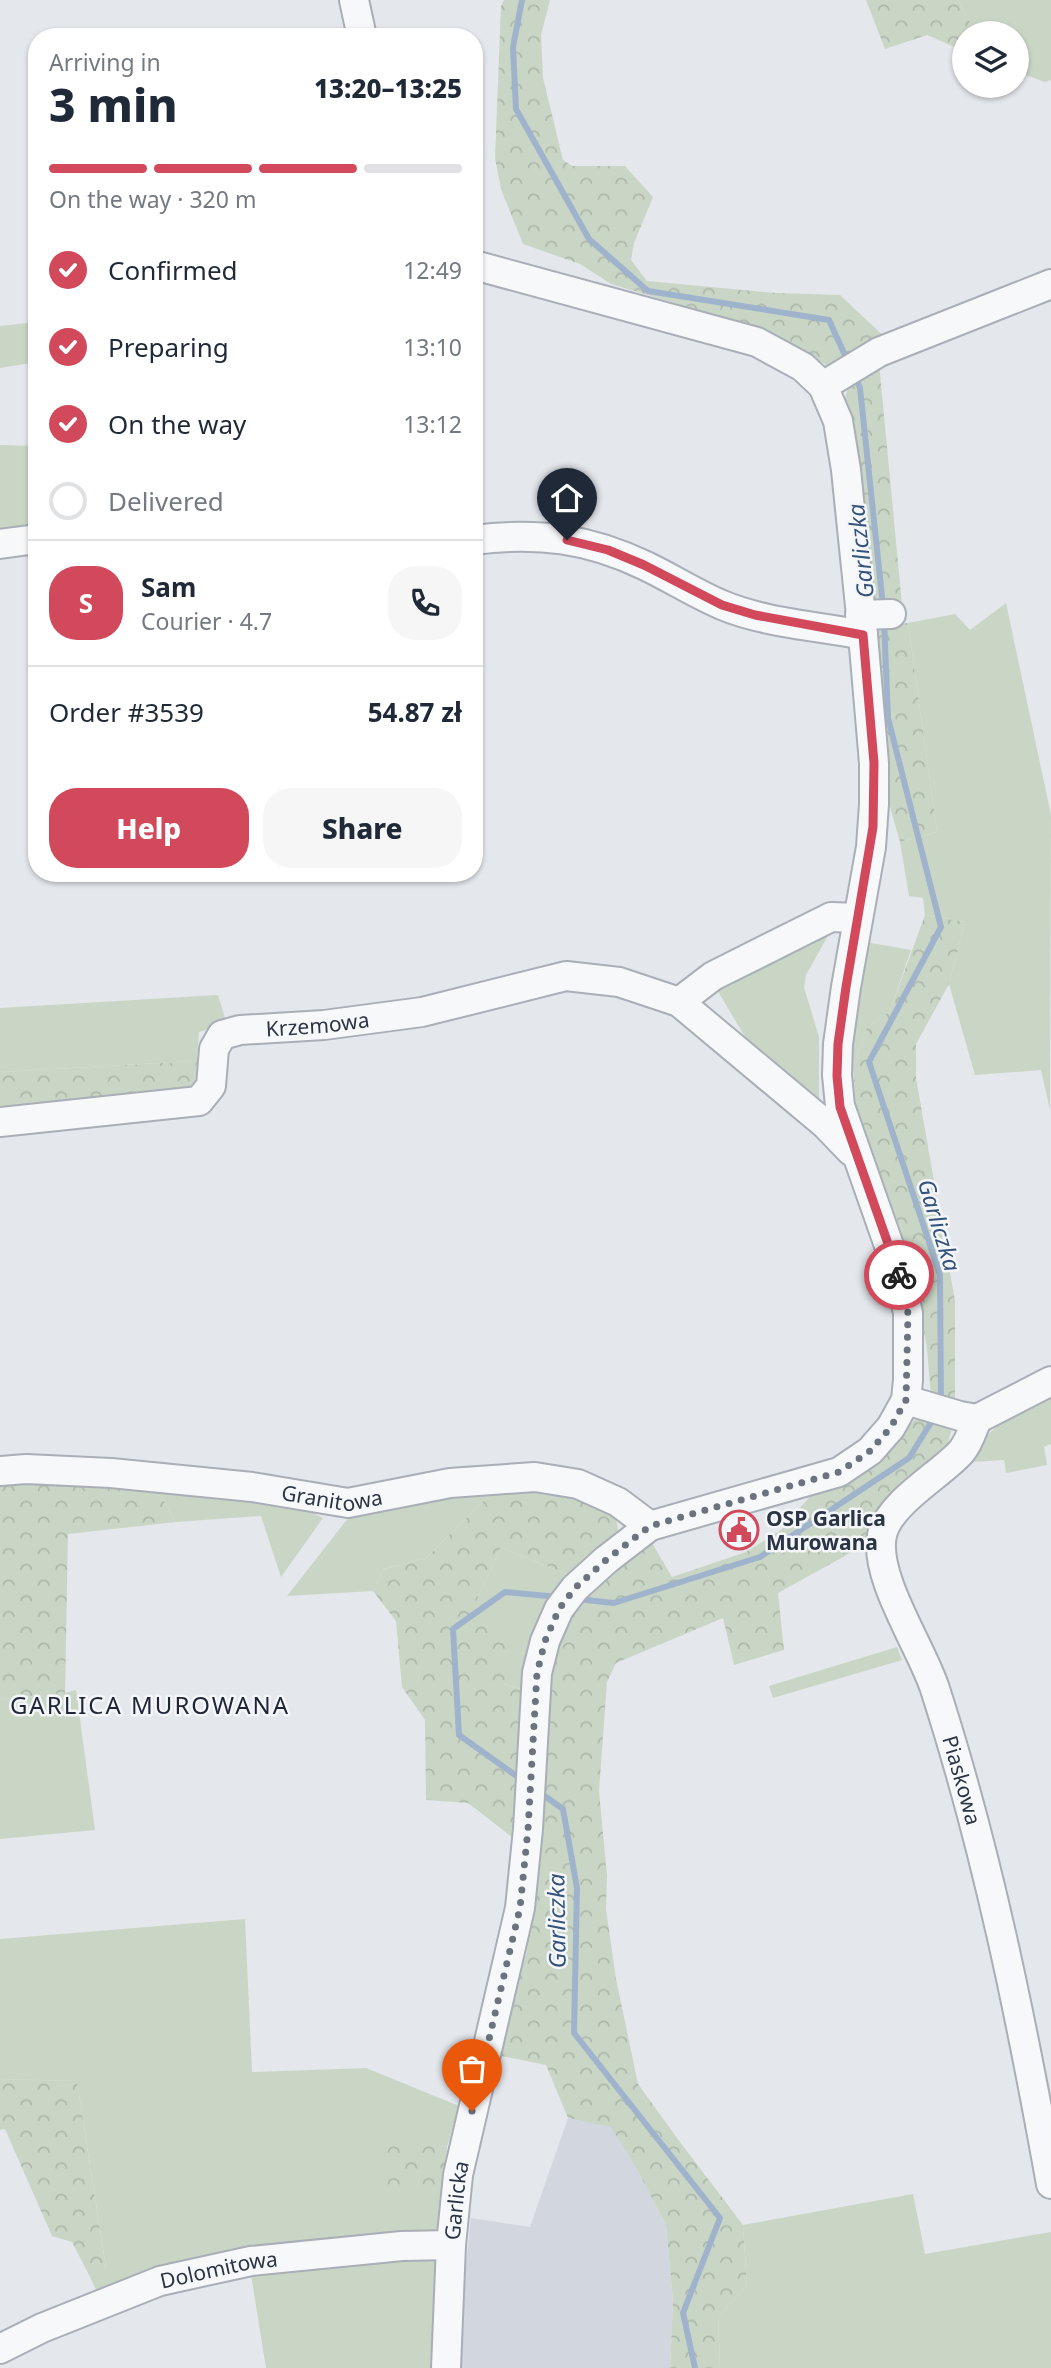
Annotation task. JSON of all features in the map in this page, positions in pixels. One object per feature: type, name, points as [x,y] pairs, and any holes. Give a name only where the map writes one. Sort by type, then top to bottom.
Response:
[{"type":"street","points":[[354,0],[360,28]]},
{"type":"street","points":[[483,267],[757,342],[803,366],[841,374],[880,352],[1051,284]]},
{"type":"street","points":[[841,374],[838,421],[871,620],[874,804],[871,846],[838,1044],[837,1076],[840,1107],[898,1274],[908,1313],[916,1403]]},
{"type":"street","points":[[483,540],[546,536],[608,550],[644,565],[722,605],[755,615],[871,620]]},
{"type":"street","points":[[0,544],[28,540]]},
{"type":"street","points":[[679,1002],[713,976],[831,917],[858,918]]},
{"type":"street","name":"Krzemowa","points":[[0,1122],[199,1101],[211,1086],[214,1049],[222,1035],[240,1030],[324,1025],[422,1012],[566,976],[619,982],[679,1002],[825,1124],[858,1158]]},
{"type":"street","points":[[916,1403],[969,1417],[1051,1381]]},
{"type":"street","points":[[650,1526],[839,1472],[870,1451],[916,1403]]},
{"type":"street","name":"Piaskowa","points":[[969,1417],[964,1450],[895,1511],[882,1534],[881,1552],[888,1583],[934,1686],[960,1773],[1008,1962],[1051,2184]]},
{"type":"street","name":"Granitowa","points":[[0,1471],[26,1469],[111,1473],[252,1487],[348,1503],[450,1483],[535,1477],[578,1484],[618,1502],[650,1526]]},
{"type":"street","name":"Garlicka","points":[[446,2368],[451,2245],[458,2175],[520,1908],[528,1829],[537,1673],[545,1641],[567,1598],[606,1560],[650,1526]]},
{"type":"street","name":"Dolomitowa","points":[[0,2349],[42,2328],[160,2281],[251,2261],[402,2246],[451,2245]]},
{"type":"shaded area","points":[[568,2118],[611,2126],[666,2225],[673,2301],[670,2368],[455,2368],[471,2218],[530,2227]]},
{"type":"green space","points":[[504,0],[550,0],[541,35],[543,78],[563,160],[572,166],[625,166],[653,197],[634,243],[631,260],[647,281],[776,293],[840,295],[888,340],[833,369],[767,331],[611,284],[580,264],[523,244],[501,189],[495,158],[501,6]]},
{"type":"green space","points":[[866,0],[958,0],[969,21],[952,21],[952,46],[927,35],[885,49]]},
{"type":"green space","points":[[958,0],[1051,0],[1051,80],[1045,82],[1029,76],[1029,21],[969,21]]},
{"type":"green space","points":[[28,323],[28,363],[0,368],[0,326]]},
{"type":"green space","points":[[879,363],[902,605],[871,605],[844,401],[849,385]]},
{"type":"green space","points":[[0,445],[28,446],[28,534],[0,539]]},
{"type":"green space","points":[[1006,603],[1051,815],[1050,1110],[1041,1070],[975,1075],[949,984],[965,922],[925,915],[923,898],[909,896],[900,842],[937,832],[908,623],[955,614],[970,630]]},
{"type":"green space","points":[[908,623],[937,832],[900,842],[886,793],[871,625]]},
{"type":"green space","points":[[925,915],[965,922],[949,984],[916,1044],[916,1078],[955,1301],[955,1399],[931,1397],[927,1348],[912,1275],[901,1231],[856,1108],[853,1067],[866,1029],[890,1011]]},
{"type":"green space","points":[[830,932],[806,975],[804,987],[819,1037],[819,1111],[754,1052],[716,988]]},
{"type":"green space","points":[[866,942],[911,950],[890,1011],[866,1029],[853,1067],[853,1022]]},
{"type":"green space","points":[[218,995],[227,1024],[199,1032],[197,1061],[0,1072],[0,1008]]},
{"type":"green space","points":[[197,1061],[194,1092],[0,1112],[0,1072]]},
{"type":"green space","points":[[1051,1391],[1051,1444],[1044,1447],[1047,1465],[1006,1473],[1004,1460],[957,1463],[1018,1407]]},
{"type":"green space","points":[[919,1415],[954,1422],[948,1442],[886,1500],[870,1542],[778,1593],[784,1650],[734,1665],[723,1618],[616,1663],[607,1682],[599,1791],[607,1876],[606,1909],[616,1979],[638,2084],[743,2225],[747,2286],[718,2316],[720,2368],[670,2368],[673,2301],[666,2225],[639,2173],[611,2127],[568,2118],[546,2065],[497,2055],[527,1951],[536,1852],[521,1844],[468,1803],[426,1800],[425,1720],[402,1687],[396,1621],[373,1591],[384,1569],[426,1558],[501,1484],[579,1492],[614,1507],[624,1562],[652,1543],[672,1577],[746,1552],[781,1530],[813,1493],[887,1449]],"holes":[[[501,1547],[566,1574],[534,1639],[523,1690],[504,1684],[510,1639],[473,1608]]]},
{"type":"green space","points":[[0,1480],[155,1485],[176,1522],[68,1534],[65,1693],[0,1699]]},
{"type":"green space","points":[[501,1484],[426,1558],[384,1569],[373,1591],[287,1596],[349,1517]]},
{"type":"green space","points":[[155,1485],[293,1503],[323,1518],[281,1577],[261,1516],[176,1522]]},
{"type":"green space","points":[[501,1547],[566,1574],[534,1639],[524,1690],[504,1684],[473,1608]]},
{"type":"green space","points":[[897,1647],[902,1660],[773,1698],[769,1686]]},
{"type":"green space","points":[[76,1690],[95,1830],[0,1839],[0,1699]]},
{"type":"green space","points":[[245,1919],[252,2072],[366,2068],[459,2106],[447,2147],[376,2140],[444,2196],[438,2238],[99,2296],[89,2275],[106,2268],[77,2081],[0,2079],[0,1939]]},
{"type":"green space","points":[[0,2079],[77,2081],[106,2269],[89,2275],[72,2242],[52,2236],[5,2129],[0,2130]]},
{"type":"green space","points":[[376,2139],[447,2147],[444,2196],[388,2190]]},
{"type":"green space","points":[[913,2194],[925,2254],[1051,2232],[1051,2368],[720,2368],[718,2316],[747,2286],[743,2225]]},
{"type":"green space","points":[[437,2251],[430,2368],[266,2368],[250,2268]]},
{"type":"waterway","name":"Garliczka","points":[[522,0],[513,47],[516,109],[589,239],[648,291],[829,320],[848,362]]},
{"type":"waterway","name":"Garliczka","points":[[854,375],[860,388],[883,606]]},
{"type":"waterway","name":"Garliczka","points":[[884,620],[888,718],[941,927],[869,1062],[940,1275],[941,1404]]},
{"type":"waterway","name":"Garliczka","points":[[576,1599],[614,1603],[760,1557],[909,1458],[935,1416]]},
{"type":"waterway","name":"Garliczka","points":[[522,1780],[459,1735],[453,1629],[505,1592],[558,1597]]},
{"type":"waterway","name":"Garliczka","points":[[539,1792],[563,1809],[577,1888],[574,2033],[720,2218],[683,2313],[695,2368]]},
{"type":"way so far","points":[[472,2111],[520,1908],[528,1829],[537,1673],[545,1641],[559,1609],[575,1588],[650,1526],[839,1472],[870,1451],[891,1427],[906,1400],[908,1313],[899,1275]]},
{"type":"place","name":"OSP Garlica Murowana","points":[[739,1530]]},
{"type":"district","name":"GARLICA MUROWANA","points":[[150,1704]]},
{"type":"route","points":[[567,540],[608,550],[644,565],[722,605],[755,615],[863,635],[874,763],[873,827],[851,951],[838,1044],[837,1076],[840,1107],[899,1275]]}]
